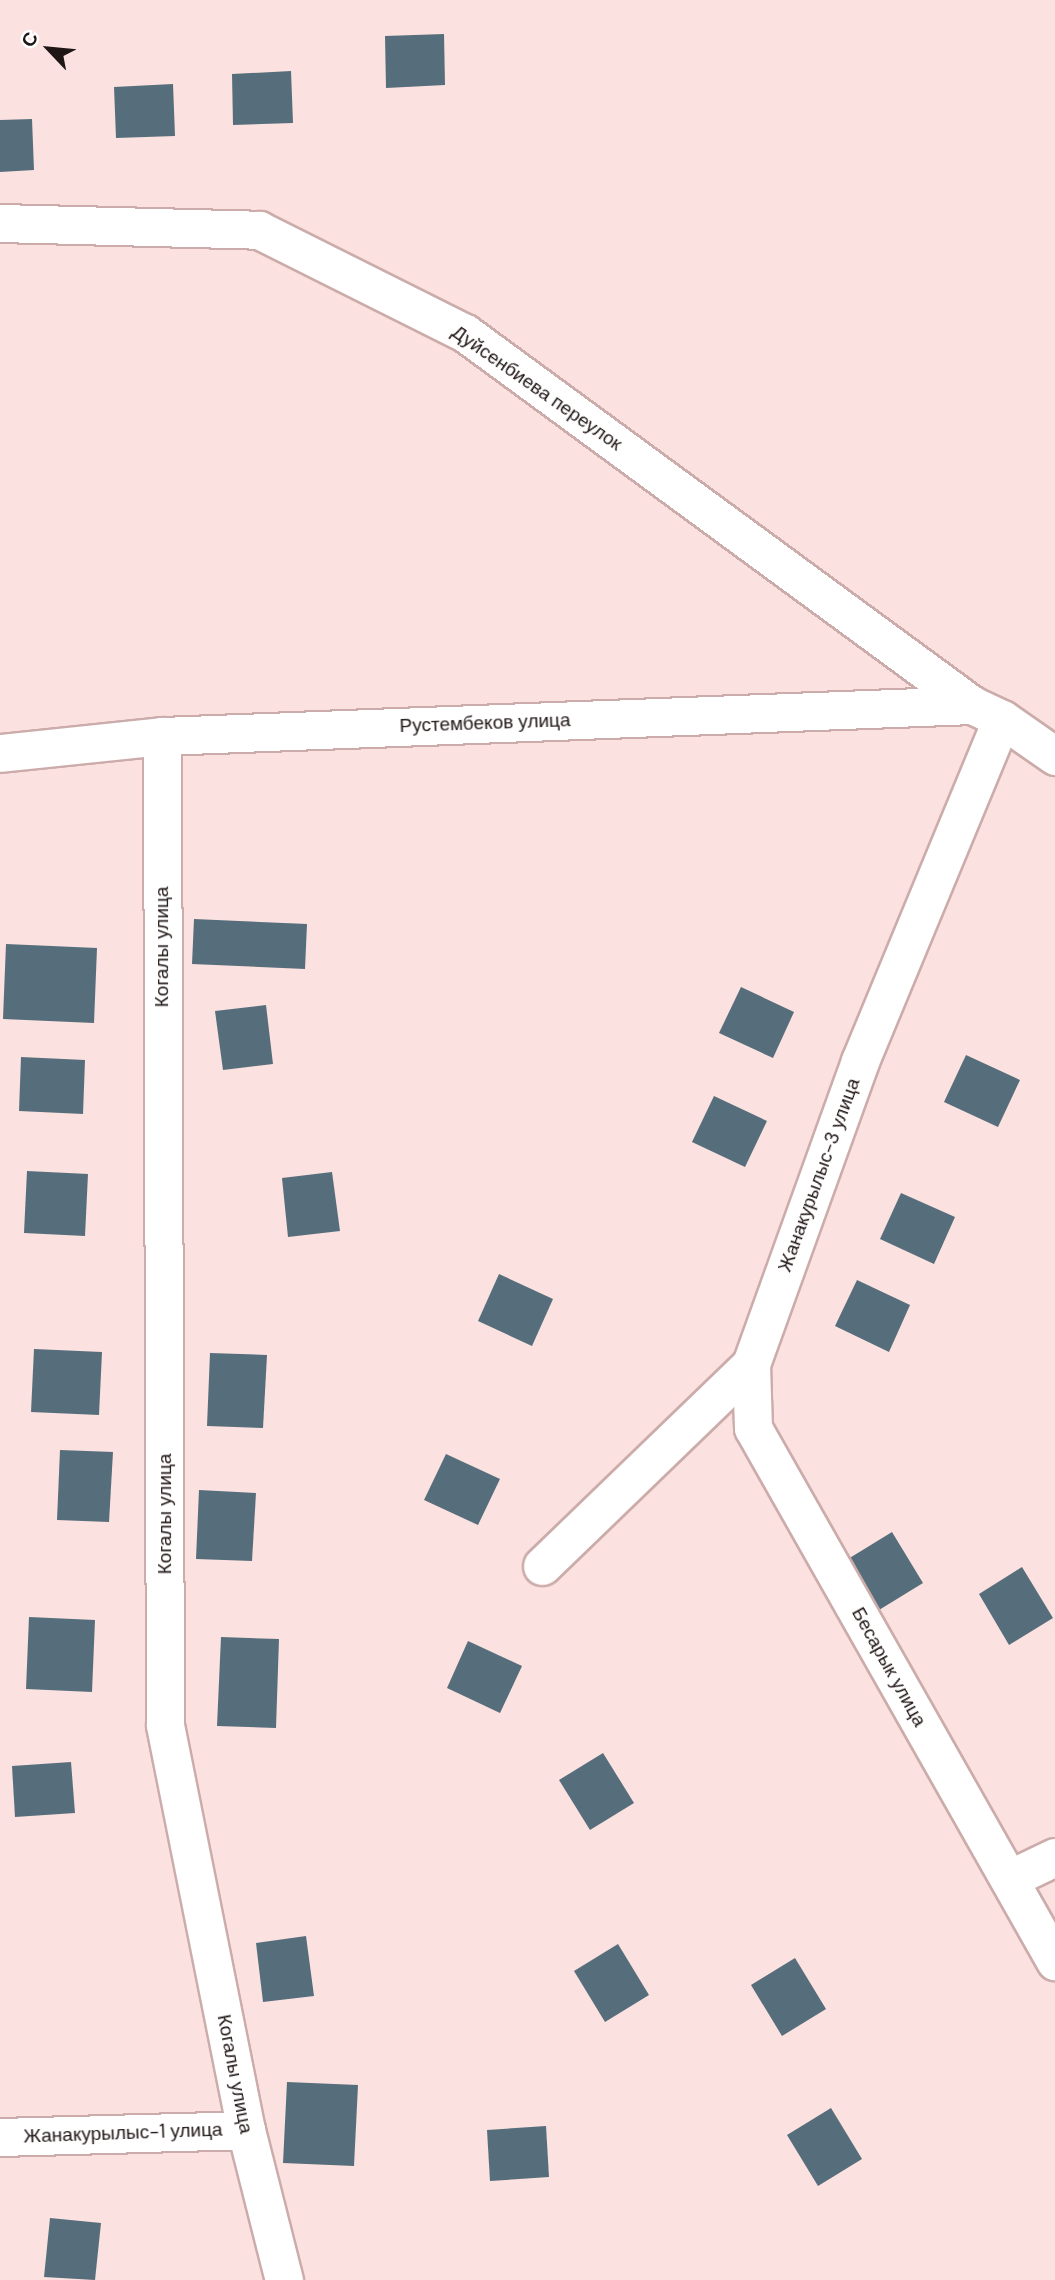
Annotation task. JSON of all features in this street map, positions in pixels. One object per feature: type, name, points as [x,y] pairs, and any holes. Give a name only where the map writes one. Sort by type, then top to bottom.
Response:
[{"type":"street","name":"Дуйсенбиева переулок","points":[[0,223],[259,230],[465,332],[987,712],[1055,756]]},
{"type":"street","name":"Рустембеков улица","points":[[0,753],[162,736],[987,712]]},
{"type":"street","name":"Жанакурылыс-3 улица","points":[[542,1566],[751,1364],[987,712]]},
{"type":"street","name":"Когалы улица","points":[[162,736],[165,1725],[246,2130],[281,2277]]},
{"type":"street","name":"Бесарык улица","points":[[751,1364],[753,1427],[1055,1961]]},
{"type":"street","points":[[1009,1879],[1055,1857]]},
{"type":"street","name":"Жанакурылыс-1 улица","points":[[0,2137],[246,2130]]},
{"type":"building","points":[[444,34],[445,85],[386,88],[385,36]]},
{"type":"building","points":[[291,71],[293,123],[233,125],[232,74]]},
{"type":"building","points":[[173,84],[175,136],[116,138],[114,87]]},
{"type":"building","points":[[32,119],[34,170],[0,172],[0,120]]},
{"type":"building","points":[[194,919],[307,924],[305,969],[192,964]]},
{"type":"building","points":[[6,944],[97,948],[94,1023],[3,1019]]},
{"type":"building","points":[[741,987],[794,1012],[773,1058],[719,1033]]},
{"type":"building","points":[[266,1005],[273,1064],[223,1070],[215,1011]]},
{"type":"building","points":[[966,1055],[1020,1080],[998,1127],[944,1102]]},
{"type":"building","points":[[21,1057],[85,1060],[83,1114],[19,1111]]},
{"type":"building","points":[[714,1096],[767,1121],[745,1167],[692,1142]]},
{"type":"building","points":[[27,1171],[88,1174],[85,1236],[24,1233]]},
{"type":"building","points":[[332,1172],[340,1231],[288,1237],[282,1178]]},
{"type":"building","points":[[901,1193],[955,1217],[934,1264],[880,1239]]},
{"type":"building","points":[[499,1274],[553,1299],[532,1346],[478,1321]]},
{"type":"building","points":[[857,1280],[910,1305],[889,1352],[835,1326]]},
{"type":"building","points":[[34,1349],[102,1352],[99,1415],[31,1412]]},
{"type":"building","points":[[210,1353],[267,1355],[263,1428],[207,1426]]},
{"type":"building","points":[[60,1450],[113,1452],[109,1522],[57,1520]]},
{"type":"building","points":[[446,1454],[500,1479],[478,1525],[424,1500]]},
{"type":"building","points":[[199,1490],[256,1493],[252,1561],[196,1559]]},
{"type":"building","points":[[892,1532],[923,1583],[879,1610],[848,1559]]},
{"type":"building","points":[[1022,1567],[1053,1618],[1009,1645],[979,1594]]},
{"type":"building","points":[[29,1617],[95,1620],[92,1692],[26,1689]]},
{"type":"building","points":[[221,1637],[279,1639],[276,1728],[217,1726]]},
{"type":"building","points":[[468,1641],[522,1666],[500,1713],[447,1688]]},
{"type":"building","points":[[603,1753],[634,1803],[590,1830],[559,1780]]},
{"type":"building","points":[[71,1762],[75,1813],[15,1817],[12,1766]]},
{"type":"building","points":[[306,1936],[314,1996],[263,2002],[256,1943]]},
{"type":"building","points":[[618,1944],[649,1995],[605,2022],[574,1971]]},
{"type":"building","points":[[795,1958],[826,2009],[782,2036],[751,1985]]},
{"type":"building","points":[[287,2082],[358,2085],[354,2166],[283,2163]]},
{"type":"building","points":[[831,2108],[862,2159],[818,2186],[787,2135]]},
{"type":"building","points":[[546,2126],[549,2177],[490,2181],[487,2130]]},
{"type":"building","points":[[50,2218],[101,2223],[95,2280],[44,2277]]}]
